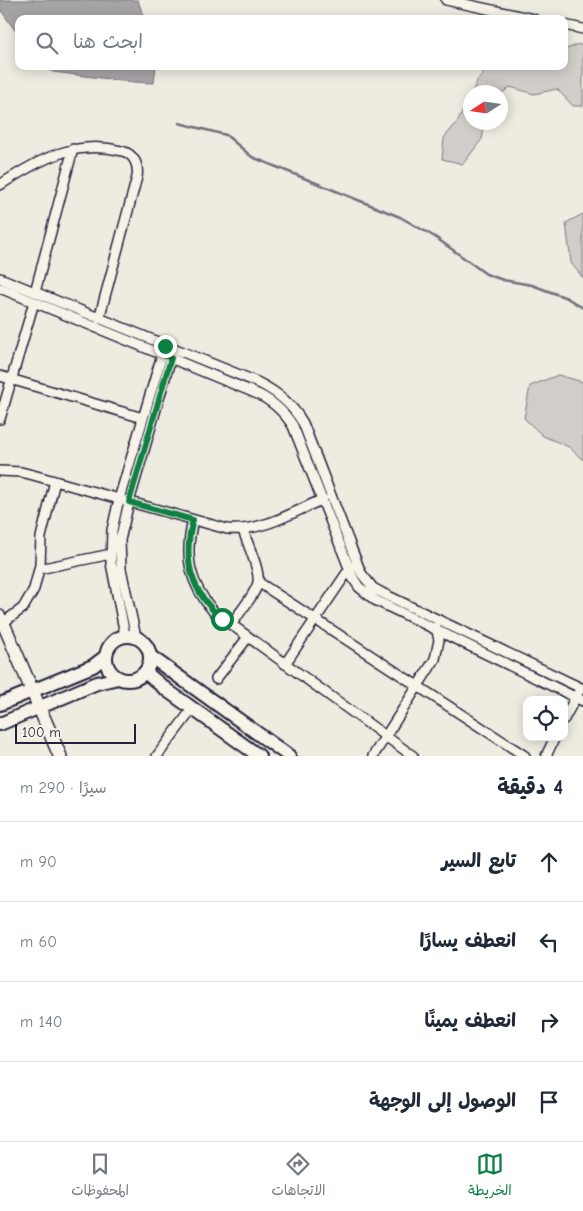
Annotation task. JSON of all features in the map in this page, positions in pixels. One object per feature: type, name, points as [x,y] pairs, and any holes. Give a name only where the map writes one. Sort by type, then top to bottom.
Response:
[{"type":"street","points":[[446,0],[515,15]]},
{"type":"street","points":[[568,26],[583,29]]},
{"type":"street","points":[[0,185],[43,159],[73,149],[87,146],[102,147],[121,150],[131,155],[138,166],[137,177],[99,319]]},
{"type":"street","points":[[0,419],[73,149]]},
{"type":"street","points":[[0,278],[34,297],[168,352],[266,387],[275,392],[291,406],[303,422],[354,567],[359,587],[366,594],[438,631],[579,699]]},
{"type":"street","points":[[0,288],[34,297],[99,319],[263,396],[280,409],[296,430],[322,499],[354,567],[366,581],[373,588],[433,619],[582,688],[579,699],[568,714]]},
{"type":"street","points":[[131,636],[111,552],[112,530],[119,499],[143,418],[168,352]]},
{"type":"street","points":[[131,636],[120,559],[121,530],[168,352]]},
{"type":"street","points":[[0,376],[143,418]]},
{"type":"street","points":[[0,471],[21,472],[220,528],[243,530],[262,526],[322,499]]},
{"type":"street","points":[[55,481],[42,537],[40,567],[34,589],[30,599],[23,608],[2,620],[60,756]]},
{"type":"street","points":[[193,520],[188,548],[192,577],[207,604],[231,625],[413,756]]},
{"type":"street","points":[[231,625],[258,582],[257,572],[243,530]]},
{"type":"street","points":[[40,567],[111,552]]},
{"type":"street","points":[[285,664],[315,619],[354,567]]},
{"type":"street","points":[[258,582],[525,756]]},
{"type":"street","points":[[373,756],[435,659],[439,640],[438,631],[433,619]]},
{"type":"street","points":[[0,724],[97,683],[118,678],[136,679],[148,667],[150,656],[146,644],[131,636],[111,643],[105,657],[109,669],[118,678]]},
{"type":"street","points":[[216,679],[248,637]]},
{"type":"street","points":[[150,656],[289,756]]},
{"type":"street","points":[[0,704],[93,666],[105,657]]},
{"type":"street","points":[[145,672],[259,756]]},
{"type":"street","points":[[157,756],[195,710]]},
{"type":"street","points":[[163,756],[195,710]]},
{"type":"street","points":[[546,756],[553,741]]},
{"type":"shaded area","points":[[0,0],[138,0],[143,15],[15,15],[15,30],[0,9]]},
{"type":"shaded area","points":[[579,44],[583,47],[583,106],[573,106],[557,89],[534,94],[510,87],[508,89],[508,85],[475,85],[487,70],[568,70],[568,48]]},
{"type":"shaded area","points":[[50,70],[156,70],[154,83],[53,72]]},
{"type":"shaded area","points":[[463,110],[463,130],[484,130],[482,139],[463,164],[442,159],[444,138],[458,121]]},
{"type":"shaded area","points":[[583,214],[583,278],[571,263],[566,223]]},
{"type":"shaded area","points":[[558,375],[583,382],[583,460],[569,447],[543,436],[524,418],[530,386]]},
{"type":"waterway","points":[[179,123],[226,135],[252,157],[400,217],[435,237],[486,274],[503,280],[532,285],[567,298],[583,308]]},
{"type":"route","points":[[165,346],[162,354],[171,358],[129,502],[193,520],[188,548],[192,577],[207,604],[222,619]]}]
